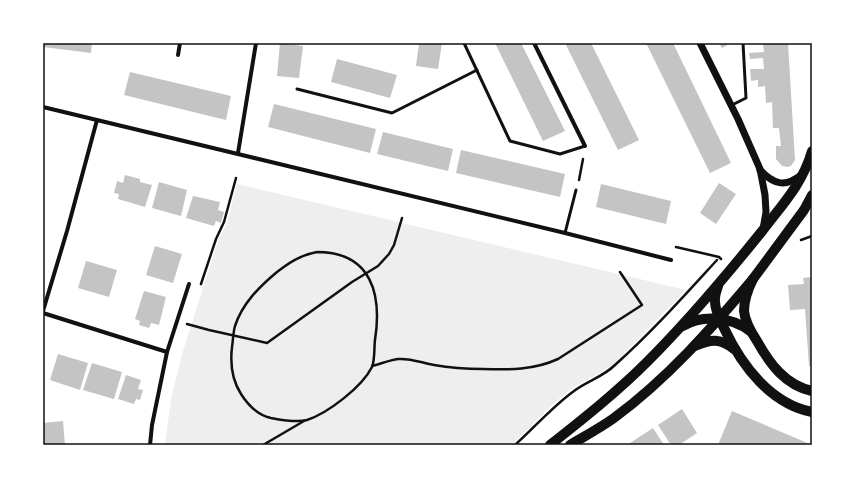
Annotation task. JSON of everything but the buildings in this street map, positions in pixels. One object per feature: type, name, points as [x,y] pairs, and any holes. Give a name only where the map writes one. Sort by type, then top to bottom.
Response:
[{"type":"main road","points":[[550,445],[592,411],[646,363],[718,285],[794,192],[804,173],[812,151]]},
{"type":"main road","points":[[570,445],[598,429],[636,401],[654,386],[693,347],[720,319],[753,278],[804,210],[812,195]]},
{"type":"main road","points":[[753,278],[744,302],[744,312],[752,333],[776,370],[787,380],[812,391]]},
{"type":"main road","points":[[718,285],[715,298],[716,310],[734,349]]},
{"type":"main road","points":[[680,327],[687,323],[699,320],[720,319],[732,321],[742,325],[752,333]]},
{"type":"main road","points":[[693,347],[704,342],[717,340],[727,343],[734,349],[753,374],[776,396],[788,404],[812,412]]},
{"type":"street","points":[[178,55],[180,43]]},
{"type":"street","points":[[238,154],[256,43]]},
{"type":"street","points":[[534,43],[585,146]]},
{"type":"street","points":[[700,43],[760,170],[765,195],[766,212],[763,230]]},
{"type":"street","points":[[43,107],[671,260]]},
{"type":"street","points":[[97,120],[43,312],[167,352]]},
{"type":"street","points":[[760,170],[766,176],[783,184],[790,182],[804,173]]},
{"type":"street","points":[[150,445],[152,425],[167,352],[190,284]]},
{"type":"lane","points":[[464,43],[510,141],[560,154],[585,146]]},
{"type":"lane","points":[[731,106],[746,98],[743,43]]},
{"type":"lane","points":[[298,89],[392,114],[477,70]]},
{"type":"lane","points":[[565,233],[576,190]]},
{"type":"path","points":[[576,190],[585,146]]},
{"type":"path","points":[[177,320],[209,330],[267,343],[352,282],[378,266],[389,254],[394,245],[402,218]]},
{"type":"path","points":[[671,260],[674,247],[719,257],[723,261]]},
{"type":"path","points":[[263,445],[351,394],[372,366],[377,328],[377,307],[375,294],[367,274],[360,266],[350,260],[328,252],[317,252],[300,256],[270,278],[252,296],[238,317],[233,335],[231,365],[237,388],[244,399],[260,414],[269,418],[290,421],[306,420]]},
{"type":"path","points":[[515,445],[546,414],[574,390],[601,376],[615,365],[662,320],[722,254]]},
{"type":"path","points":[[372,366],[398,359],[414,360],[434,365],[464,369],[508,370],[547,364],[558,359],[642,305],[620,272]]},
{"type":"shaded area","points":[[237,184],[686,290],[614,364],[567,392],[512,445],[165,445],[171,399],[183,351],[218,241],[227,223]]}]
